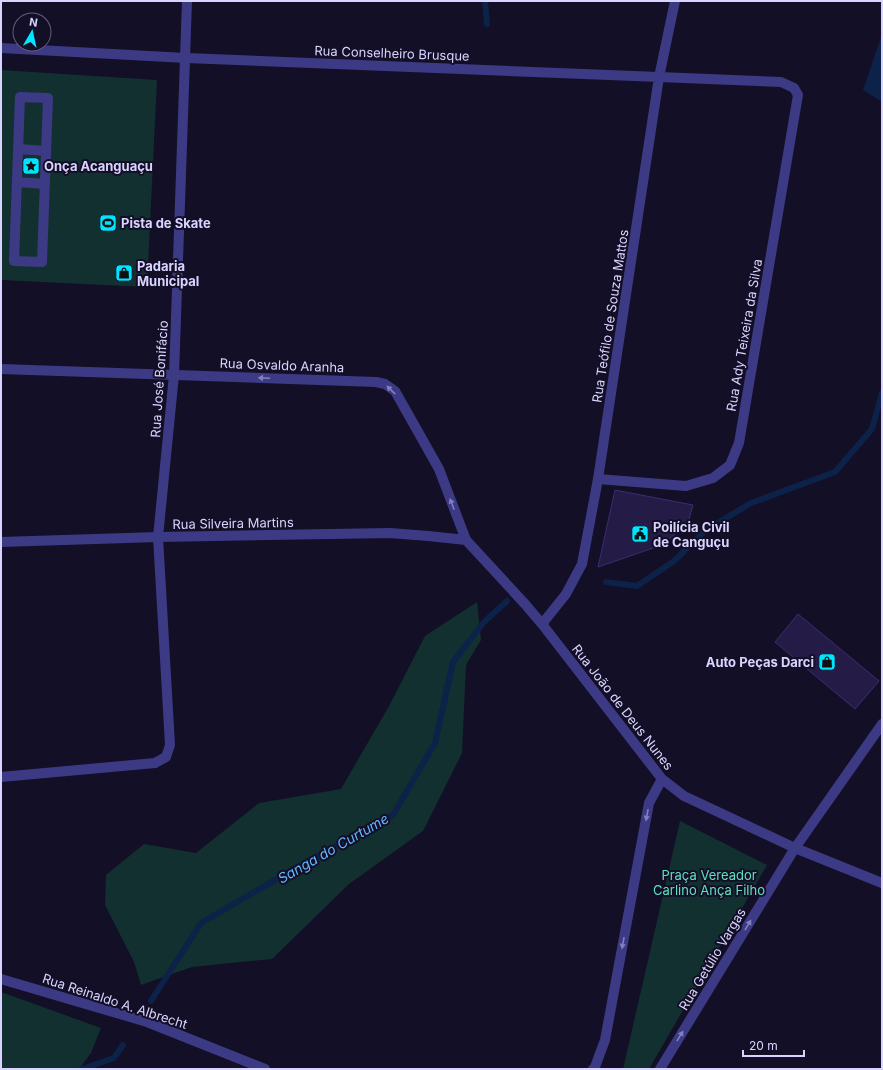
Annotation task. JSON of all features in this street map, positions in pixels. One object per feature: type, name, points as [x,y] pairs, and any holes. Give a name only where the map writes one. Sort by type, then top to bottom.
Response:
[{"type":"street","name":"Rua José Bonifácio","points":[[1,776],[155,763],[166,757],[170,745],[158,537],[174,375],[187,1]]},
{"type":"street","name":"Rua Teófilo de Souza Mattos","points":[[542,624],[566,594],[582,564],[598,479],[659,77],[675,1]]},
{"type":"street","name":"Rua Conselheiro Brusque","points":[[1,48],[186,58],[782,82]]},
{"type":"street","name":"Rua Ady Teixeira da Silva","points":[[598,479],[686,486],[713,478],[730,465],[739,443],[798,95],[794,88],[782,82]]},
{"type":"street","points":[[20,97],[48,98],[46,151],[42,262],[14,261],[20,97]]},
{"type":"street","points":[[19,149],[46,151]]},
{"type":"street","points":[[17,182],[45,184]]},
{"type":"street","name":"Rua Osvaldo Aranha","points":[[1,369],[376,382],[385,384],[395,391],[439,468],[466,540]]},
{"type":"street","name":"Rua Silveira Martins","points":[[1,542],[158,537],[390,533],[466,540]]},
{"type":"street","name":"Rua João de Deus Nunes","points":[[466,540],[542,624],[662,779],[684,796],[795,848],[882,883]]},
{"type":"street","name":"Rua Getúlio Vargas","points":[[660,1069],[795,848],[882,724]]},
{"type":"street","points":[[593,1069],[605,1040],[649,803],[662,779]]},
{"type":"street","name":"Rua Reinaldo A. Albrecht","points":[[1,979],[147,1022],[265,1069]]},
{"type":"path","points":[[54,165],[79,167]]},
{"type":"green space","points":[[1,70],[157,80],[147,287],[1,280]]},
{"type":"green space","points":[[477,602],[481,640],[466,665],[462,753],[423,831],[349,884],[272,959],[192,967],[141,985],[134,962],[105,905],[106,875],[144,844],[196,853],[259,803],[341,789],[389,706],[425,636]]},
{"type":"green space","name":"Praça Vereador Carlino Ança Filho","points":[[680,821],[767,865],[649,1069],[623,1069]]},
{"type":"green space","points":[[1,992],[101,1028],[91,1053],[79,1069],[1,1069]]},
{"type":"water","points":[[882,34],[882,102],[863,90]]},
{"type":"building","name":"Poilícia Civil de Canguçu","points":[[615,490],[693,505],[688,523],[662,545],[598,567]]},
{"type":"building","name":"Auto Peças Darci","points":[[798,614],[879,681],[855,709],[775,642]]},
{"type":"waterway","points":[[485,1],[487,24]]},
{"type":"waterway","name":"Sanga do Curtume","points":[[606,582],[637,586],[674,561],[706,530],[751,503],[835,472],[872,429],[882,393]]},
{"type":"waterway","name":"Sanga do Curtume","points":[[151,1001],[201,923],[301,865],[393,815],[435,743],[453,662],[484,622],[507,601]]},
{"type":"waterway","name":"Sanga do Curtume","points":[[82,1069],[114,1058],[123,1045]]},
{"type":"place","name":"Onça Acanguaçu","points":[[31,166]]},
{"type":"place","name":"Pista de Skate","points":[[108,223]]},
{"type":"place","name":"Padaria Municipal","points":[[124,273]]},
{"type":"place","name":"Poilícia Civil de Canguçu","points":[[640,534]]},
{"type":"place","name":"Auto Peças Darci","points":[[827,662]]}]
